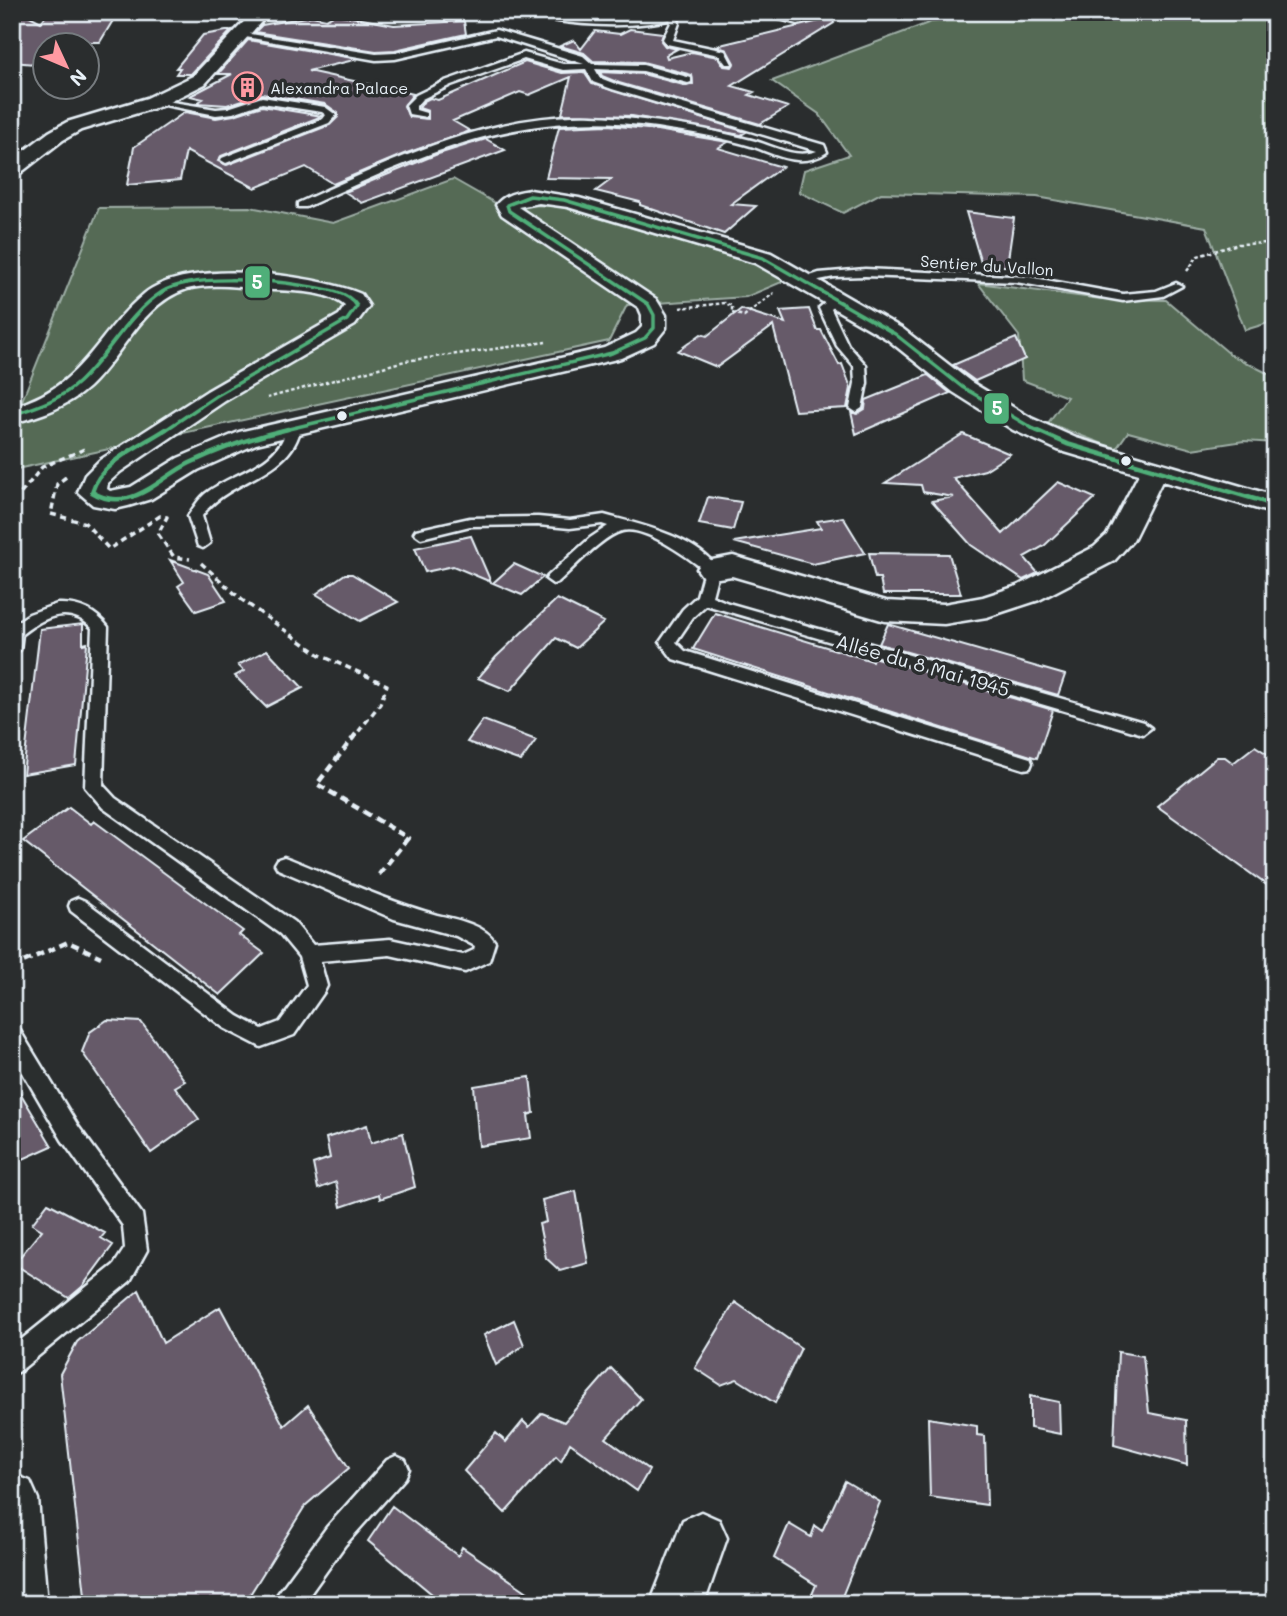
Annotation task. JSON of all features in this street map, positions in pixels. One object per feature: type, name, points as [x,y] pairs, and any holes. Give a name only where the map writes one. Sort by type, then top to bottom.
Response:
[{"type":"street","points":[[12,170],[55,136],[74,126],[154,102],[208,73],[262,12]]},
{"type":"street","points":[[527,12],[598,22],[641,20],[677,14]]},
{"type":"street","points":[[19,413],[54,402],[75,388],[93,371],[146,303],[172,287],[190,282],[216,280],[313,285],[354,299],[357,306],[347,320],[216,396],[130,452],[95,481],[92,492],[100,499],[112,501],[132,495],[221,447],[294,426],[612,353],[645,338],[654,328],[654,316],[648,304],[586,260],[516,218],[507,205],[514,200],[528,197],[572,201],[763,258],[895,334],[962,387],[1022,424],[1067,444],[1275,505]]},
{"type":"street","points":[[712,569],[733,566],[885,611],[944,614],[987,607],[1028,593],[1104,554],[1118,540],[1154,470]]},
{"type":"street","points":[[12,1499],[20,1604]]},
{"type":"street","points":[[677,1604],[701,1538]]},
{"type":"lane","points":[[775,12],[776,15],[798,21],[839,12]]},
{"type":"lane","points":[[677,14],[667,39],[670,42],[722,53],[729,62]]},
{"type":"lane","points":[[238,36],[376,57],[395,56],[496,33],[580,58],[587,62],[596,80],[615,87],[806,141],[821,147],[822,152],[810,157],[794,157],[743,141],[676,128],[615,120],[568,119],[512,125],[475,134],[402,161],[302,205]]},
{"type":"lane","points":[[424,115],[412,112],[411,105],[419,97],[524,55],[563,67],[643,68],[688,80]]},
{"type":"lane","points":[[154,102],[216,112],[230,111],[262,100],[326,110],[331,115],[326,121],[226,160]]},
{"type":"lane","name":"Sentier du Vallon","points":[[804,280],[829,274],[858,272],[1029,280],[1116,298],[1150,297],[1164,294],[1176,286]]},
{"type":"lane","points":[[835,300],[825,308],[843,346],[860,365],[856,408]]},
{"type":"lane","points":[[203,543],[195,516],[208,498],[259,469],[286,449],[294,434],[294,426]]},
{"type":"lane","points":[[421,533],[470,522],[538,521],[570,524],[604,519],[619,526],[640,527],[688,550],[712,569],[704,598],[688,613],[668,642],[679,655],[1024,763]]},
{"type":"lane","points":[[553,579],[595,541],[619,526]]},
{"type":"lane","name":"Allée du 8 Mai 1945","points":[[704,598],[723,607],[1143,728]]},
{"type":"lane","points":[[13,641],[34,615],[75,609],[90,615],[100,627],[94,787],[109,803],[288,928],[308,954],[317,986],[287,1029],[261,1038],[231,1022],[78,906]]},
{"type":"lane","points":[[284,863],[401,913],[461,929],[485,942],[482,955],[465,964],[390,947],[308,954]]},
{"type":"lane","points":[[12,1035],[70,1133],[134,1222],[136,1250],[122,1273],[12,1363]]},
{"type":"lane","points":[[286,1604],[336,1536],[396,1469]]},
{"type":"path","points":[[1176,286],[1198,256],[1238,244],[1275,243]]},
{"type":"path","points":[[654,316],[684,307],[725,303],[732,306],[733,313],[744,316],[757,305]]},
{"type":"path","points":[[262,399],[405,361],[546,342]]},
{"type":"path","points":[[89,447],[97,453]]},
{"type":"path","points":[[67,476],[57,484],[51,514],[75,516],[94,530],[103,546],[109,549],[160,516],[167,517],[158,534],[174,557],[193,559],[204,564],[242,600],[320,655],[387,685],[380,704],[317,784],[408,838],[361,897]]},
{"type":"path","points":[[12,498],[19,496]]},
{"type":"path","points":[[12,967],[68,942],[104,958]]},
{"type":"green space","points":[[1002,12],[1275,12],[1275,321],[1245,330],[1206,227],[1037,197],[881,193],[843,213],[799,192],[804,170],[849,155],[819,114],[772,81],[931,22]]},
{"type":"green space","points":[[453,179],[497,204],[558,206],[767,268],[789,279],[746,297],[627,305],[609,341],[12,470],[12,415],[21,403],[99,208],[250,207],[333,223]]},
{"type":"green space","points":[[978,283],[1101,299],[1166,300],[1231,355],[1273,376],[1275,443],[1244,441],[1192,449],[1128,432],[1116,449],[1048,423],[1067,397],[1022,380],[1019,336]]},
{"type":"building","points":[[12,12],[22,12],[41,22],[49,12],[118,12],[102,39],[102,32],[32,32],[32,64],[12,62]]},
{"type":"building","points":[[335,14],[394,25],[464,21],[466,34],[395,50],[376,51],[255,32],[262,25],[312,16],[326,19]]},
{"type":"building","points":[[832,18],[834,23],[732,86],[754,92],[749,95],[788,107],[760,124],[619,83],[602,76],[600,72],[643,74],[687,86],[693,84],[692,75],[643,62],[593,61],[584,53],[560,46],[574,40],[581,49],[595,31],[620,34],[630,29],[663,33],[661,41],[665,46],[677,49],[666,55],[667,58],[692,52],[718,57],[724,66],[732,67],[734,63],[727,50],[716,46]]},
{"type":"building","points":[[232,30],[191,74],[176,74],[180,68],[176,68],[203,35]]},
{"type":"building","points":[[248,40],[358,59],[308,71],[413,94],[404,106],[409,117],[428,119],[428,111],[419,108],[424,101],[430,98],[438,100],[525,62],[562,73],[584,72],[592,84],[746,132],[741,135],[632,116],[562,114],[571,77],[529,95],[520,92],[453,121],[470,131],[404,154],[333,184],[306,167],[255,188],[186,151],[180,180],[127,185],[134,147],[185,112],[216,118],[262,106],[322,116],[221,156],[218,161],[227,165],[330,125],[338,117],[338,113],[325,104],[262,94],[227,105],[197,103],[203,99],[190,96],[232,74],[218,74]]},
{"type":"building","points":[[608,125],[728,142],[718,148],[782,167],[731,204],[756,206],[724,234],[640,205],[640,202],[596,191],[612,179],[546,178],[559,127]]},
{"type":"building","points":[[486,139],[505,150],[362,203],[345,192],[435,155]]},
{"type":"building","points":[[966,212],[1014,218],[1007,266],[982,266]]},
{"type":"building","points":[[741,309],[785,323],[780,311],[809,309],[817,330],[821,330],[839,365],[842,364],[851,388],[847,408],[795,411],[773,326],[717,367],[678,351],[701,334],[707,336]]},
{"type":"building","points":[[1016,338],[1025,359],[975,381],[953,365]]},
{"type":"building","points":[[928,375],[950,393],[856,434],[851,412],[857,414],[865,409],[866,400]]},
{"type":"building","points":[[963,434],[1010,454],[985,470],[953,478],[1003,534],[1058,482],[1095,498],[1044,546],[1024,557],[1038,573],[1023,580],[971,545],[932,501],[954,497],[923,492],[921,485],[885,483]]},
{"type":"building","points":[[708,497],[741,502],[733,530],[699,524]]},
{"type":"building","points":[[843,517],[865,553],[813,564],[734,542],[821,528],[817,521]]},
{"type":"building","points":[[471,536],[491,582],[453,566],[425,572],[415,548]]},
{"type":"building","points":[[869,553],[949,554],[961,594],[883,594],[880,578],[875,578]]},
{"type":"building","points":[[170,560],[208,574],[226,601],[196,611],[178,586],[184,582]]},
{"type":"building","points":[[514,564],[543,577],[522,595],[493,583]]},
{"type":"building","points":[[345,574],[352,574],[398,602],[360,621],[316,594]]},
{"type":"building","points":[[557,599],[604,622],[576,648],[556,638],[510,691],[478,678],[496,657]]},
{"type":"building","points":[[715,613],[872,661],[873,657],[1053,710],[1037,758],[693,649]]},
{"type":"building","points":[[83,624],[83,644],[87,643],[76,765],[23,774],[40,629]]},
{"type":"building","points":[[888,624],[1065,675],[1058,695],[879,644]]},
{"type":"building","points":[[267,650],[303,688],[266,707],[235,676],[244,671],[238,665]]},
{"type":"building","points":[[483,720],[536,740],[521,761],[467,742]]},
{"type":"building","points":[[1255,746],[1275,759],[1275,891],[1157,806],[1217,757],[1225,757],[1233,763]]},
{"type":"building","points":[[69,807],[91,824],[94,821],[243,931],[239,935],[264,953],[220,995],[23,841]]},
{"type":"building","points":[[107,1020],[141,1022],[185,1081],[175,1087],[199,1119],[151,1153],[82,1052],[90,1032]]},
{"type":"building","points":[[530,1077],[534,1113],[528,1115],[531,1138],[479,1146],[474,1086]]},
{"type":"building","points":[[12,1079],[52,1146],[12,1164]]},
{"type":"building","points":[[367,1125],[371,1143],[403,1133],[415,1187],[380,1199],[379,1194],[341,1207],[336,1182],[318,1189],[313,1164],[330,1158],[326,1138]]},
{"type":"building","points":[[576,1191],[588,1263],[560,1271],[546,1258],[539,1224],[546,1222],[542,1200]]},
{"type":"building","points":[[48,1203],[105,1233],[101,1238],[113,1245],[82,1287],[69,1298],[14,1264],[42,1230],[32,1224]]},
{"type":"building","points":[[139,1290],[163,1343],[220,1307],[284,1426],[308,1405],[349,1468],[305,1506],[244,1604],[86,1604],[60,1374],[77,1342]]},
{"type":"building","points":[[735,1302],[801,1348],[775,1403],[737,1379],[721,1385],[695,1368]]},
{"type":"building","points":[[514,1320],[524,1345],[496,1365],[484,1335]]},
{"type":"building","points":[[1118,1352],[1143,1356],[1149,1413],[1186,1420],[1187,1465],[1114,1445]]},
{"type":"building","points":[[611,1368],[641,1399],[606,1438],[649,1470],[637,1491],[570,1443],[561,1461],[556,1456],[505,1513],[464,1471],[496,1433],[506,1442],[523,1421],[529,1427],[542,1413],[564,1422]]},
{"type":"building","points":[[1030,1396],[1059,1402],[1060,1434],[1030,1428]]},
{"type":"building","points":[[928,1418],[977,1426],[977,1435],[985,1436],[987,1505],[930,1497]]},
{"type":"building","points":[[845,1481],[880,1502],[839,1604],[808,1604],[816,1585],[774,1558],[789,1524],[811,1537],[815,1526],[822,1531]]},
{"type":"building","points":[[392,1506],[458,1556],[462,1547],[545,1604],[444,1604],[368,1541]]},
{"type":"transit line","name":"5","points":[[12,415],[50,402],[78,383],[146,305],[163,291],[180,284],[211,280],[292,284],[329,290],[353,299],[357,306],[347,320],[216,396],[110,466],[95,481],[92,492],[103,499],[128,498],[154,486],[188,464],[248,438],[612,353],[645,338],[654,328],[654,315],[648,304],[509,211],[507,205],[530,196],[564,200],[763,258],[895,334],[962,387],[1022,424],[1067,444],[1275,505]]},
{"type":"place","name":"Alexandra Palace","points":[[247,87]]}]
